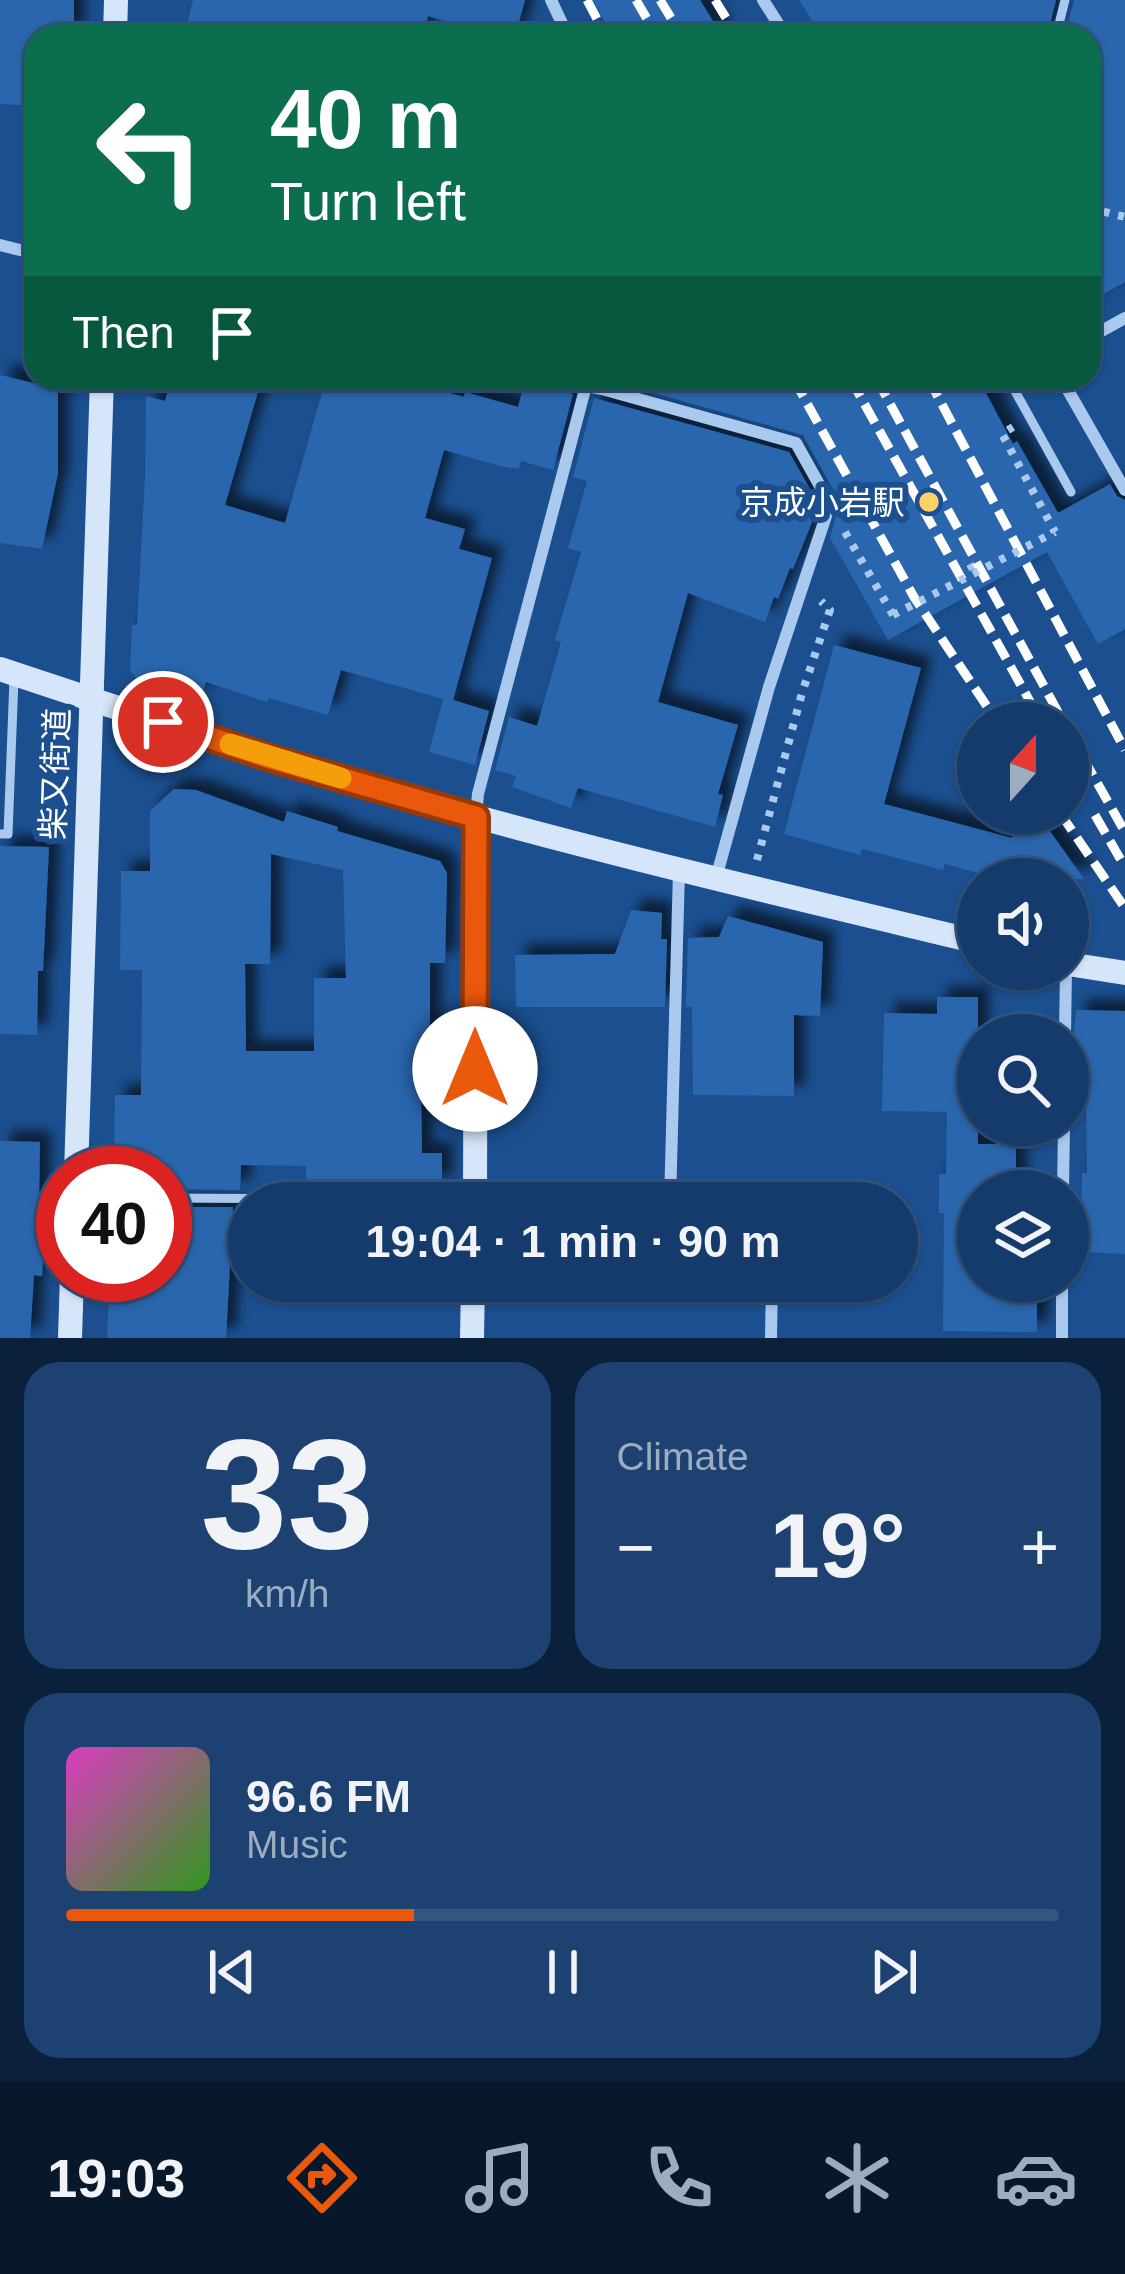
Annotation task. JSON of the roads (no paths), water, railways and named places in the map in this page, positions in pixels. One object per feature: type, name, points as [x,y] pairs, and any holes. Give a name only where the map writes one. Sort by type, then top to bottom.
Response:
[{"type":"street","name":"柴又街道","points":[[77,1146],[102,390]]},
{"type":"street","points":[[475,1182],[478,794],[584,390]]},
{"type":"street","points":[[606,390],[796,443],[830,504],[769,687],[716,879]]},
{"type":"street","points":[[1068,390],[1125,490]]},
{"type":"street","points":[[7,671],[270,758],[476,817],[957,938]]},
{"type":"street","points":[[671,1182],[679,870]]},
{"type":"street","points":[[1089,969],[1125,973]]},
{"type":"street","points":[[70,1338],[71,1302]]},
{"type":"street","points":[[472,1338],[473,1302]]},
{"type":"street","points":[[771,1338],[772,1302]]},
{"type":"street","points":[[1062,1302],[1062,1338]]},
{"type":"lane","points":[[1015,390],[1071,492]]},
{"type":"lane","points":[[0,834],[8,834],[7,671]]},
{"type":"lane","points":[[192,1198],[228,1199]]},
{"type":"railway","points":[[587,0],[600,24]]},
{"type":"railway","points":[[636,0],[650,24]]},
{"type":"railway","points":[[660,0],[675,24]]},
{"type":"railway","points":[[715,0],[730,24]]},
{"type":"railway","points":[[800,390],[914,597],[984,702]]},
{"type":"railway","points":[[857,390],[1030,702]]},
{"type":"railway","points":[[883,390],[1053,702]]},
{"type":"railway","points":[[934,390],[1125,750]]},
{"type":"railway","points":[[1089,768],[1125,832]]},
{"type":"railway","points":[[1095,815],[1125,867]]},
{"type":"railway","points":[[1074,834],[1125,908]]},
{"type":"place","name":"京成小岩駅","points":[[929,502]]}]
